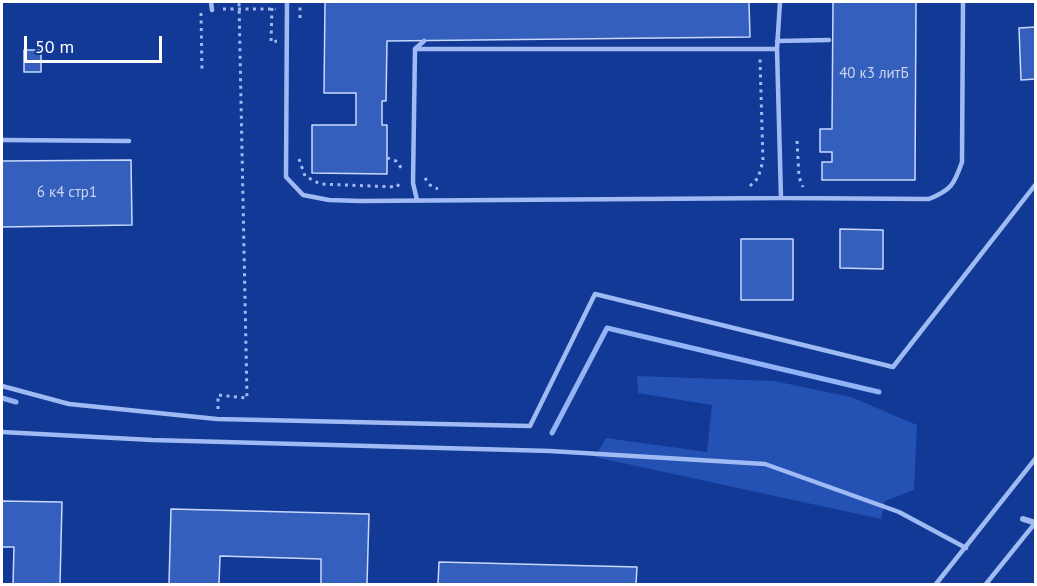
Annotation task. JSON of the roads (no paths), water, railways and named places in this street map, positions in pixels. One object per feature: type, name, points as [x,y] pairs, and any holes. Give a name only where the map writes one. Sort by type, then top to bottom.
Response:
[{"type":"street","points":[[1023,519],[1035,522]]},
{"type":"lane","points":[[211,2],[212,10]]},
{"type":"lane","points":[[287,2],[286,177],[303,195],[329,200],[781,198],[928,200],[947,192],[955,181],[962,162],[963,2]]},
{"type":"lane","points":[[780,2],[777,49],[781,198]]},
{"type":"lane","points":[[777,41],[829,40]]},
{"type":"lane","points":[[417,200],[413,183],[416,49],[424,41]]},
{"type":"lane","points":[[416,49],[777,49]]},
{"type":"lane","points":[[2,140],[129,141]]},
{"type":"lane","points":[[2,386],[69,404],[217,419],[530,426],[595,294],[893,367],[1035,184]]},
{"type":"lane","points":[[2,432],[152,440],[550,451],[765,464],[899,512],[966,548]]},
{"type":"lane","points":[[936,585],[1035,458]]},
{"type":"lane","points":[[986,585],[1035,522]]},
{"type":"waterway","points":[[552,433],[607,328],[879,392]]},
{"type":"waterway","points":[[2,398],[16,402]]}]
